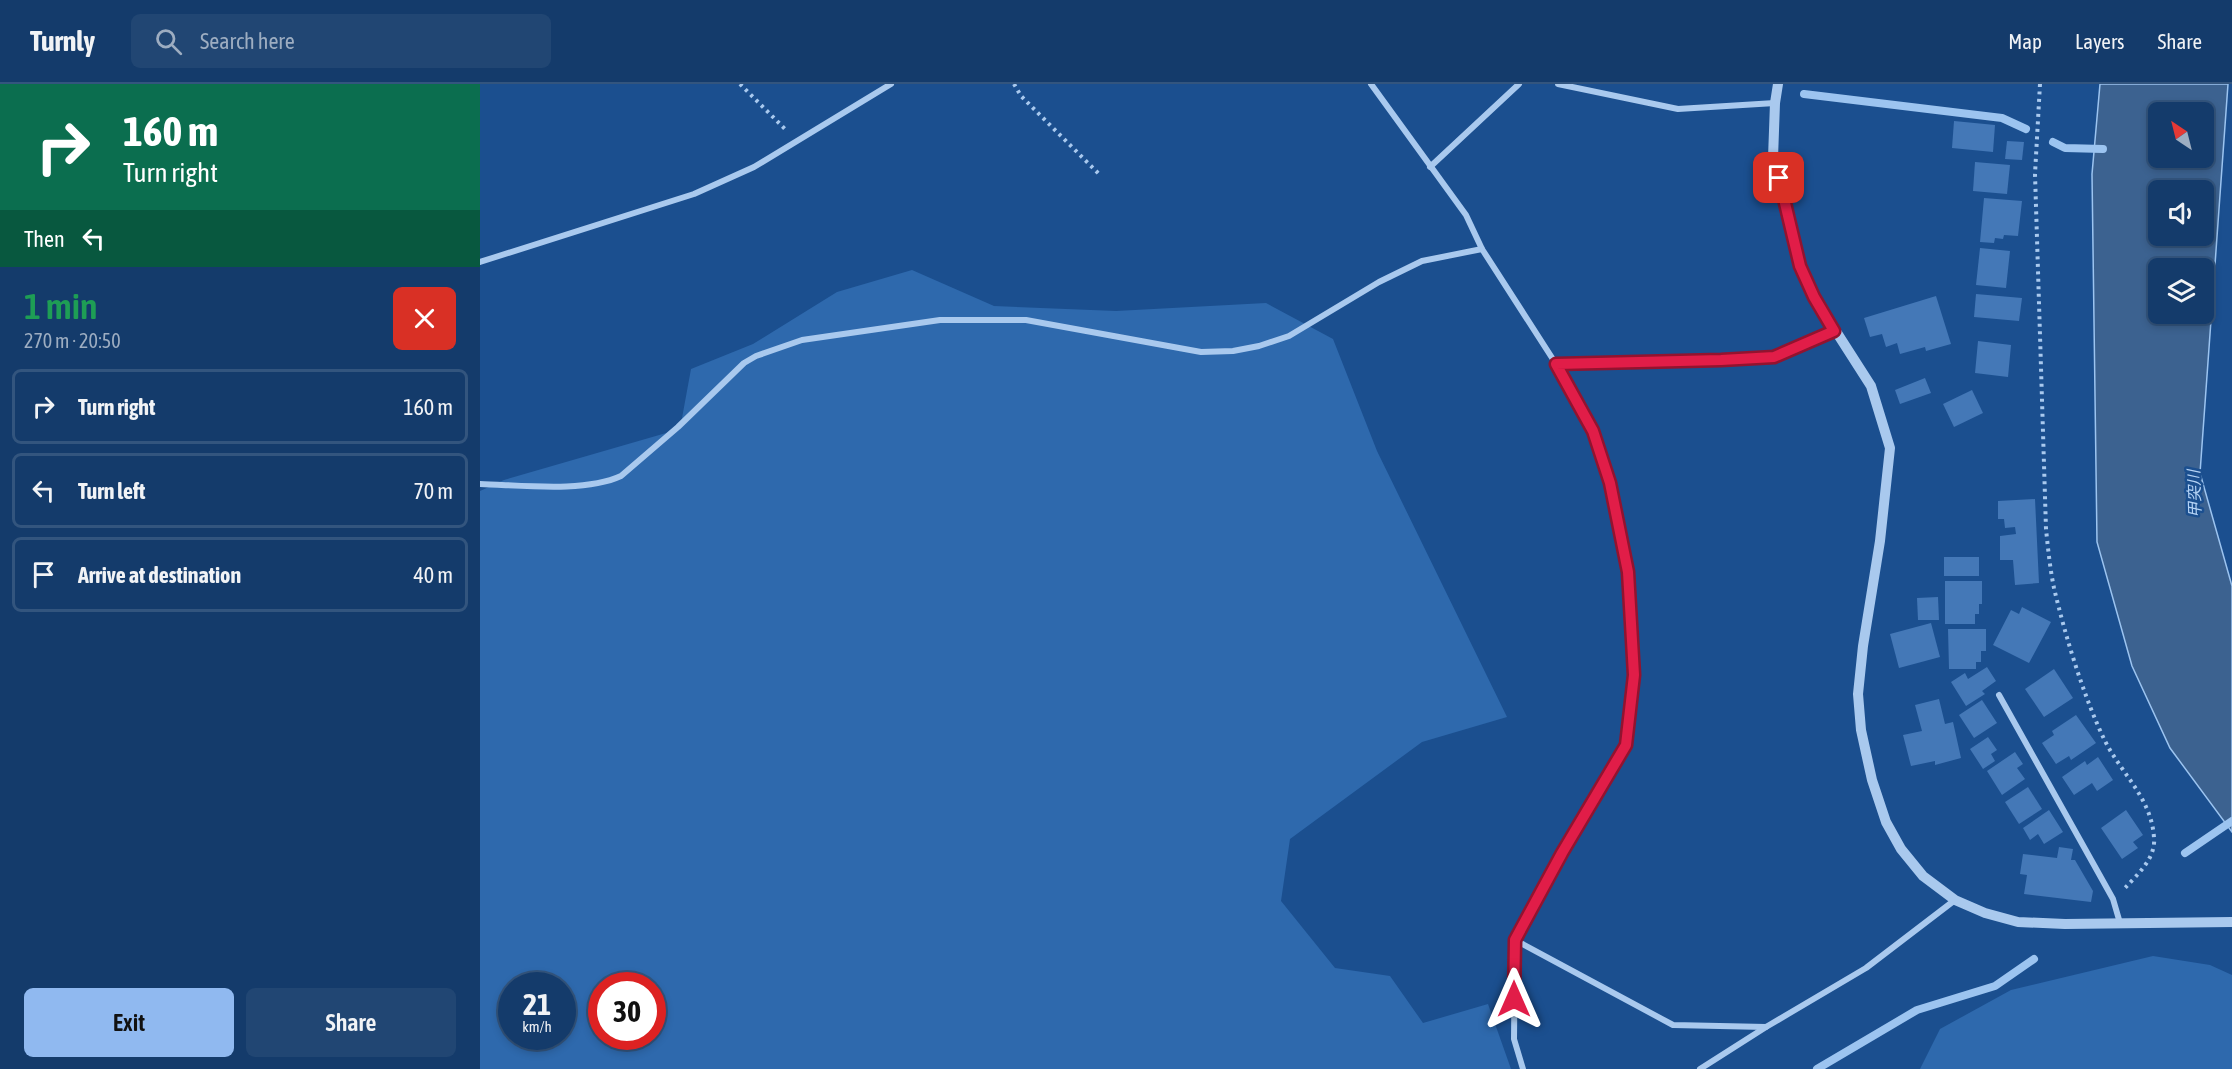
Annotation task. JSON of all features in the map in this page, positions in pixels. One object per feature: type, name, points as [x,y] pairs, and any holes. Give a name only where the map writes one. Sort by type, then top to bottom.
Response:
[{"type":"street","points":[[480,262],[694,194],[754,167],[891,84]]},
{"type":"street","points":[[1371,84],[1466,215],[1482,249],[1556,364],[1593,431],[1610,483],[1628,572],[1634,675],[1626,745],[1562,853],[1515,940],[1514,1039],[1523,1069]]},
{"type":"street","points":[[1430,167],[1519,84]]},
{"type":"street","points":[[1558,84],[1678,109],[1775,103]]},
{"type":"street","points":[[1778,84],[1773,158],[1800,266],[1814,297],[1834,331],[1871,386],[1890,448],[1880,541],[1863,646],[1858,694],[1861,730],[1872,780],[1886,822],[1901,849],[1923,876],[1955,900],[1984,913],[2018,922],[2232,922]]},
{"type":"street","points":[[480,484],[580,486],[610,481],[621,476],[678,427],[744,363],[756,356],[802,340],[940,320],[1026,320],[1201,352],[1233,351],[1259,346],[1289,336],[1379,282],[1422,261],[1482,249]]},
{"type":"street","points":[[1556,364],[1774,357],[1834,331]]},
{"type":"street","points":[[1999,696],[2114,899],[2120,923]]},
{"type":"street","points":[[1700,1069],[1866,968],[1955,900]]},
{"type":"street","points":[[1515,940],[1673,1025],[1766,1027]]},
{"type":"path","points":[[740,84],[797,141]]},
{"type":"path","points":[[1014,84],[1021,96],[1101,176]]},
{"type":"path","points":[[2040,84],[2035,174],[2042,430],[2046,528],[2054,587],[2081,679],[2105,741],[2139,793],[2149,815],[2155,840],[2149,859],[2114,899]]},
{"type":"shaded area","points":[[912,270],[994,306],[1116,311],[1266,303],[1333,339],[1377,451],[1507,717],[1422,742],[1290,839],[1281,901],[1335,968],[1390,976],[1423,1023],[1488,1004],[1511,1069],[480,1069],[480,491],[504,480],[680,429],[691,369],[753,344],[837,292]]},
{"type":"shaded area","points":[[2153,956],[2210,965],[2232,975],[2232,1069],[1920,1069],[1940,1029],[2011,990]]},
{"type":"water","name":"甲突川","points":[[2100,84],[2228,84],[2214,278],[2214,258],[2148,258],[2148,324],[2211,324],[2200,473],[2232,586],[2232,832],[2170,748],[2132,666],[2097,542],[2092,174]]},
{"type":"building","points":[[1954,121],[1995,125],[1993,152],[1952,148]]},
{"type":"building","points":[[2007,141],[2024,142],[2022,160],[2005,159]]},
{"type":"building","points":[[1975,162],[2010,165],[2007,194],[1973,191]]},
{"type":"building","points":[[1984,198],[2022,201],[2018,236],[2004,235],[2003,239],[1995,238],[1994,243],[1980,242]]},
{"type":"building","points":[[1980,248],[2010,251],[2006,288],[1976,285]]},
{"type":"building","points":[[1976,294],[2022,298],[2019,321],[1974,317]]},
{"type":"building","points":[[1936,296],[1951,344],[1926,351],[1925,347],[1900,354],[1897,343],[1886,347],[1882,334],[1870,337],[1864,318]]},
{"type":"building","points":[[1978,341],[2011,345],[2008,377],[1975,373]]},
{"type":"building","points":[[1925,378],[1931,393],[1900,404],[1895,390]]},
{"type":"building","points":[[1972,390],[1983,413],[1954,427],[1943,404]]},
{"type":"building","points":[[2035,499],[2039,583],[2015,585],[2013,560],[2000,560],[2000,536],[2016,534],[2015,527],[2005,528],[2004,519],[1998,519],[1998,501]]},
{"type":"building","points":[[1944,557],[1979,557],[1979,576],[1944,576]]},
{"type":"building","points":[[1945,581],[1982,581],[1982,604],[1979,604],[1979,614],[1975,614],[1975,624],[1945,624]]},
{"type":"building","points":[[1938,597],[1939,620],[1918,620],[1917,598]]},
{"type":"building","points":[[2022,607],[2051,622],[2029,663],[1993,645],[2011,610],[2019,614]]},
{"type":"building","points":[[1931,623],[1940,657],[1899,668],[1890,634]]},
{"type":"building","points":[[1948,629],[1986,629],[1986,651],[1981,651],[1981,662],[1976,662],[1976,669],[1949,669]]},
{"type":"building","points":[[1987,667],[1996,681],[1982,691],[1985,694],[1966,706],[1951,682],[1965,673],[1968,679]]},
{"type":"building","points":[[2054,669],[2073,698],[2044,717],[2025,689]]},
{"type":"building","points":[[1939,699],[1945,724],[1953,722],[1961,758],[1935,765],[1935,761],[1911,766],[1903,735],[1922,731],[1915,705]]},
{"type":"building","points":[[1982,700],[1997,723],[1974,738],[1959,715]]},
{"type":"building","points":[[2076,715],[2096,743],[2071,760],[2069,756],[2056,764],[2042,743],[2054,735],[2052,731]]},
{"type":"building","points":[[1988,737],[1997,750],[1991,754],[1995,761],[1983,769],[1970,749]]},
{"type":"building","points":[[2015,752],[2023,764],[2017,768],[2025,779],[2002,795],[1987,771]]},
{"type":"building","points":[[2098,757],[2113,780],[2097,791],[2092,783],[2074,795],[2062,777],[2085,761],[2087,765]]},
{"type":"building","points":[[2028,787],[2042,809],[2019,824],[2005,802]]},
{"type":"building","points":[[2049,810],[2063,832],[2044,844],[2038,834],[2030,840],[2023,828]]},
{"type":"building","points":[[2126,810],[2143,835],[2133,842],[2138,848],[2122,859],[2101,828]]},
{"type":"building","points":[[2059,847],[2073,849],[2071,860],[2075,860],[2093,891],[2091,902],[2024,894],[2027,875],[2020,874],[2023,854],[2057,858]]},
{"type":"waterway","points":[[1804,94],[2002,118],[2026,129]]},
{"type":"waterway","points":[[2053,142],[2065,148],[2103,149]]},
{"type":"waterway","points":[[2185,853],[2232,821]]},
{"type":"waterway","points":[[1817,1069],[1917,1010],[1995,986],[2034,959]]},
{"type":"route","points":[[1514,999],[1515,940],[1562,853],[1626,745],[1634,675],[1628,572],[1610,483],[1593,431],[1556,364],[1774,357],[1834,331],[1814,297],[1800,266],[1779,178]]}]
